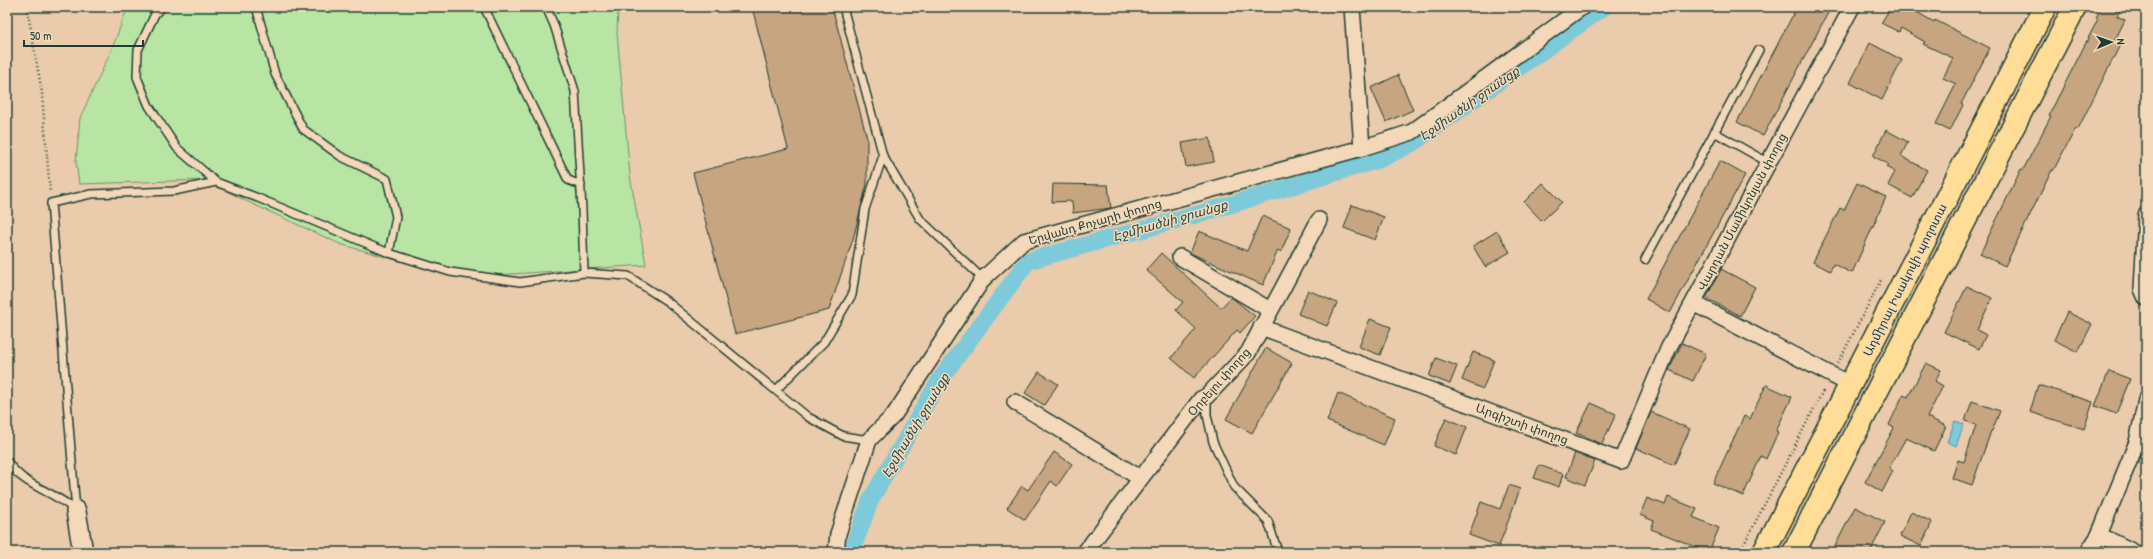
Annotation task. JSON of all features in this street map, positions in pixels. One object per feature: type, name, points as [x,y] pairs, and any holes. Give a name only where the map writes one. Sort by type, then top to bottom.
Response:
[{"type":"highway","name":"Ադմիրալ Իսակովի պողոտա","points":[[1764,552],[2046,7]]},
{"type":"highway","points":[[1794,552],[2075,7]]},
{"type":"street","points":[[1352,7],[1362,148]]},
{"type":"street","name":"Երվանդ Քոչարի փողոց","points":[[836,552],[838,534],[869,440],[894,415],[983,279],[1024,241],[1362,148],[1412,132],[1582,7]]},
{"type":"street","name":"Վարդան Մամիկոնյան փողոց","points":[[1850,385],[1693,303],[1852,7]]},
{"type":"street","points":[[2146,215],[2142,289],[2146,298]]},
{"type":"street","name":"Օրբելու փողոց","points":[[1085,552],[1201,399],[1207,396],[1248,353],[1319,220]]},
{"type":"street","points":[[1180,257],[1270,310]]},
{"type":"street","name":"Արգիշտի փողոց","points":[[1261,328],[1622,461],[1669,347],[1693,303]]},
{"type":"street","points":[[2088,552],[2099,535],[2137,442],[2146,400]]},
{"type":"street","points":[[1015,402],[1140,478]]},
{"type":"street","points":[[76,511],[83,552]]},
{"type":"street","points":[[2099,535],[2134,552]]},
{"type":"lane","points":[[162,7],[155,14],[138,50],[137,77],[149,106],[177,148],[216,182],[389,253],[450,272],[520,282],[584,273],[628,276],[668,302],[808,417],[843,436],[869,440]]},
{"type":"lane","points":[[256,7],[275,74],[303,129],[340,156],[387,179],[396,217],[389,253]]},
{"type":"lane","points":[[484,7],[568,180],[581,185]]},
{"type":"lane","points":[[546,7],[554,25],[575,92],[581,185],[584,273]]},
{"type":"lane","points":[[842,7],[883,156],[920,219],[983,279]]},
{"type":"lane","points":[[1644,260],[1759,50]]},
{"type":"lane","points":[[1714,132],[1769,163]]},
{"type":"lane","points":[[776,390],[824,342],[852,295],[865,209],[883,156]]},
{"type":"lane","points":[[76,511],[51,203],[91,194],[174,191],[216,182]]},
{"type":"lane","points":[[1207,396],[1208,415],[1213,442],[1234,487],[1268,521],[1278,552]]},
{"type":"lane","points":[[7,460],[14,472],[26,482],[54,494],[76,511]]},
{"type":"path","points":[[27,7],[42,93],[51,203]]},
{"type":"green space","points":[[131,7],[618,7],[617,33],[630,176],[646,265],[496,275],[414,265],[340,244],[246,201],[205,180],[79,184],[76,161],[80,118],[112,49],[125,14]]},
{"type":"water","points":[[1955,421],[1964,424],[1956,446],[1947,442]]},
{"type":"building","points":[[752,7],[832,7],[867,138],[867,184],[853,239],[829,310],[735,334],[693,173],[788,149]]},
{"type":"building","points":[[1797,7],[1831,7],[1763,136],[1737,122]]},
{"type":"building","points":[[1891,7],[1908,7],[1934,22],[1935,20],[1990,48],[1961,104],[1963,105],[1950,131],[1936,124],[1956,84],[1943,78],[1953,58],[1923,44],[1925,42],[1901,28],[1899,32],[1881,23]]},
{"type":"building","points":[[2101,7],[2122,7],[2117,16],[2125,20],[2115,40],[2121,43],[2078,129],[2076,128],[2053,171],[2052,170],[2005,266],[1980,254],[2021,169],[2023,170],[2051,116],[2049,115],[2098,19],[2096,18]]},
{"type":"building","points":[[1870,43],[1902,60],[1882,100],[1850,83]]},
{"type":"building","points":[[1398,75],[1413,110],[1386,122],[1371,88]]},
{"type":"building","points":[[1886,130],[1908,142],[1901,156],[1927,170],[1912,198],[1888,185],[1895,172],[1886,167],[1888,164],[1873,156]]},
{"type":"building","points":[[1210,138],[1214,162],[1186,167],[1182,143]]},
{"type":"building","points":[[1720,161],[1745,175],[1670,313],[1646,299]]},
{"type":"building","points":[[1543,183],[1562,202],[1542,221],[1524,202]]},
{"type":"building","points":[[1857,183],[1886,197],[1852,273],[1833,264],[1830,271],[1813,262],[1840,208],[1844,210]]},
{"type":"building","points":[[1053,184],[1108,185],[1111,208],[1073,213],[1072,201],[1052,202]]},
{"type":"building","points":[[1352,205],[1384,217],[1375,240],[1344,228]]},
{"type":"building","points":[[1262,216],[1291,228],[1281,252],[1278,250],[1263,285],[1190,253],[1199,231],[1247,251]]},
{"type":"building","points":[[1497,231],[1510,252],[1485,267],[1473,246]]},
{"type":"building","points":[[1161,253],[1221,308],[1231,297],[1255,316],[1240,333],[1237,330],[1194,378],[1171,358],[1196,329],[1176,310],[1183,302],[1146,270]]},
{"type":"building","points":[[1721,269],[1755,287],[1740,316],[1706,298]]},
{"type":"building","points":[[1967,286],[1992,298],[1977,330],[1986,335],[1979,349],[1944,332]]},
{"type":"building","points":[[1308,290],[1337,303],[1327,326],[1298,314]]},
{"type":"building","points":[[2067,312],[2092,324],[2078,352],[2054,340]]},
{"type":"building","points":[[1370,319],[1391,327],[1380,355],[1359,347]]},
{"type":"building","points":[[1682,343],[1706,354],[1693,381],[1669,370]]},
{"type":"building","points":[[1266,348],[1292,363],[1252,433],[1226,419]]},
{"type":"building","points":[[1473,352],[1494,360],[1483,389],[1462,380]]},
{"type":"building","points":[[1436,358],[1457,366],[1450,384],[1429,376]]},
{"type":"building","points":[[1926,363],[1941,370],[1935,381],[1943,386],[1927,417],[1946,426],[1934,451],[1906,438],[1889,468],[1893,471],[1882,492],[1865,482],[1894,428],[1889,425],[1903,395],[1908,397]]},
{"type":"building","points":[[2109,371],[2130,379],[2116,414],[2095,406]]},
{"type":"building","points":[[1039,372],[1058,384],[1044,405],[1025,393]]},
{"type":"building","points":[[1766,385],[1792,397],[1776,431],[1778,432],[1766,459],[1761,456],[1743,496],[1713,483],[1744,416],[1750,419]]},
{"type":"building","points":[[2038,385],[2093,402],[2084,429],[2030,412]]},
{"type":"building","points":[[1338,393],[1395,418],[1384,445],[1327,421]]},
{"type":"building","points":[[1972,401],[2000,411],[1991,431],[1972,485],[1952,478],[1958,460],[1964,462],[1976,425],[1965,421]]},
{"type":"building","points":[[1591,403],[1616,414],[1602,444],[1576,433]]},
{"type":"building","points":[[1651,412],[1690,429],[1674,465],[1636,448]]},
{"type":"building","points":[[1446,418],[1467,427],[1456,455],[1434,446]]},
{"type":"building","points":[[1054,452],[1072,464],[1057,486],[1051,481],[1025,520],[1007,508],[1022,486],[1028,490]]},
{"type":"building","points":[[1575,453],[1595,461],[1585,485],[1566,477]]},
{"type":"building","points":[[1539,465],[1563,474],[1559,487],[1534,478]]},
{"type":"building","points":[[1509,485],[1520,489],[1499,546],[1469,535],[1481,502],[1500,509]]},
{"type":"building","points":[[1668,497],[1697,509],[1693,517],[1719,528],[1709,552],[1651,529],[1654,521],[1640,515],[1647,498],[1665,505]]},
{"type":"building","points":[[1855,507],[1885,522],[1870,552],[1832,552]]},
{"type":"building","points":[[1911,512],[1932,522],[1921,546],[1900,536]]},
{"type":"waterway","name":"Էջմիածնի ջրանցք","points":[[854,552],[855,542],[871,499],[941,378],[1028,261],[1206,212],[1381,159],[1413,143],[1604,7]]}]
